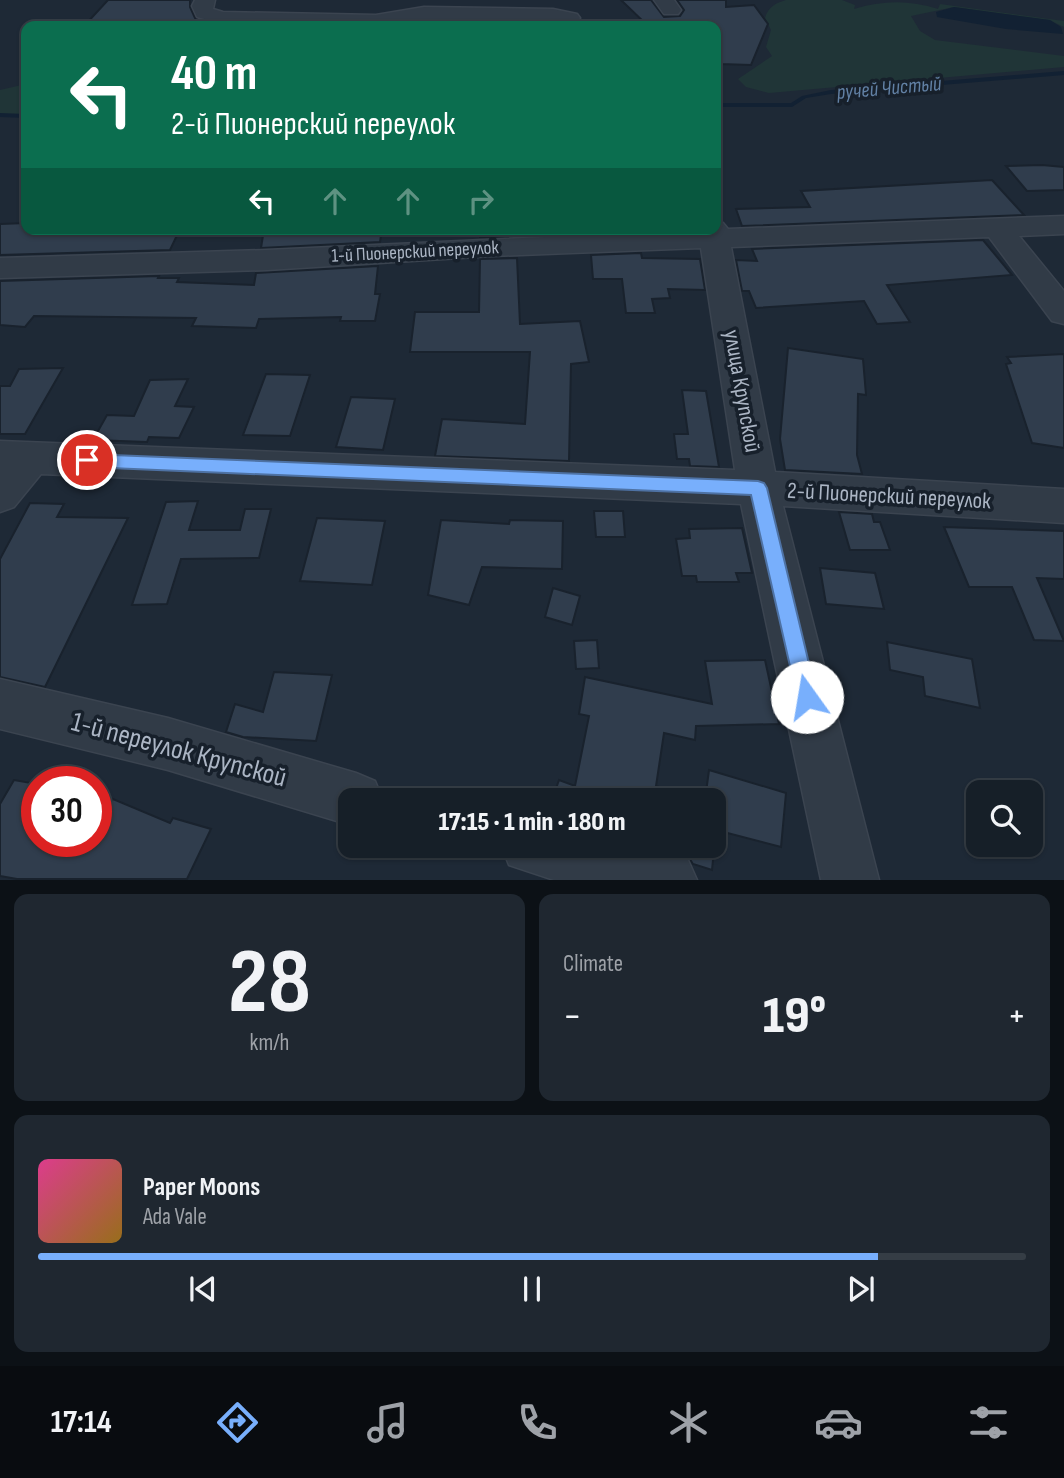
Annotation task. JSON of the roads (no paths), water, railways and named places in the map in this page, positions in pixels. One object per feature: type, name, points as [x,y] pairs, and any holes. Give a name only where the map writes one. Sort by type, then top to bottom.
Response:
[{"type":"street","points":[[205,0],[202,6],[204,13],[223,18],[376,21],[424,13],[553,15],[570,18]]},
{"type":"street","points":[[376,21],[381,0]]},
{"type":"street","name":"1-й Пионерский переулок","points":[[721,234],[998,229],[1064,225]]},
{"type":"street","points":[[998,229],[1064,313]]},
{"type":"street","name":"1-й Пионерский переулок","points":[[0,268],[267,260],[697,235]]},
{"type":"street","name":"улица Крупской","points":[[714,235],[758,488],[850,880]]},
{"type":"street","points":[[0,495],[16,458]]},
{"type":"street","name":"2-й Пионерский переулок","points":[[16,458],[758,488],[1064,506]]},
{"type":"street","name":"1-й переулок Крупской","points":[[0,704],[168,744],[338,795]]},
{"type":"street","points":[[581,858],[668,880]]},
{"type":"water","points":[[954,7],[1050,20],[1061,27],[1063,34],[1006,29],[937,17],[936,12]]},
{"type":"waterway","name":"ручей Чистый","points":[[721,105],[792,105],[804,97],[831,92],[1064,73]]},
{"type":"waterway","name":"ручей Чистый","points":[[0,115],[21,116]]}]
